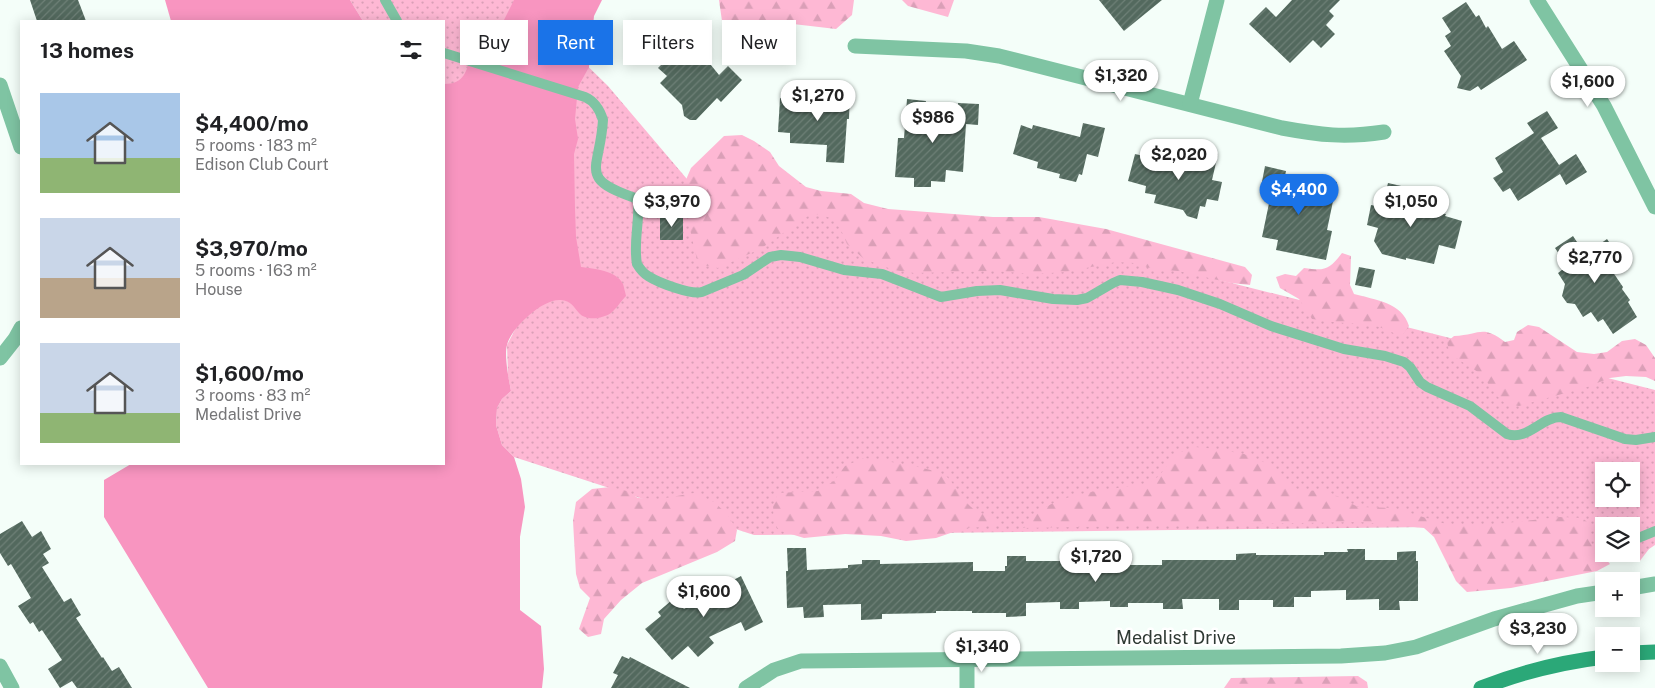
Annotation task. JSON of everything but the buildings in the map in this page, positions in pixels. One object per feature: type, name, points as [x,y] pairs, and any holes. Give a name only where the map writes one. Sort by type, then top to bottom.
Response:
[{"type":"main road","points":[[1640,653],[1655,652]]},
{"type":"main road","points":[[1481,688],[1495,682],[1542,669],[1595,659]]},
{"type":"street","points":[[1190,104],[1217,0]]},
{"type":"street","points":[[1537,0],[1604,106],[1655,207]]},
{"type":"street","points":[[855,46],[966,52],[999,56],[1282,128],[1318,135],[1347,136],[1384,132]]},
{"type":"street","points":[[0,85],[20,144]]},
{"type":"street","points":[[0,358],[20,330]]},
{"type":"street","points":[[1640,586],[1655,584]]},
{"type":"street","name":"Medalist Drive","points":[[746,688],[774,670],[802,661],[1340,656],[1385,653],[1416,647],[1494,619],[1576,596],[1595,593]]},
{"type":"street","points":[[967,658],[967,688]]},
{"type":"street","points":[[0,666],[12,688]]},
{"type":"lane","points":[[385,0],[397,20]]},
{"type":"lane","points":[[445,52],[585,97],[593,102],[601,114],[602,120],[596,162],[598,179],[611,189],[661,205],[668,211]]},
{"type":"lane","points":[[638,199],[636,264],[648,277],[687,292],[696,294],[702,292],[743,275],[770,257],[781,255],[844,270],[882,274],[941,297],[977,291],[1000,290],[1060,300],[1077,300],[1087,298],[1113,282],[1130,280],[1171,288],[1220,304],[1271,326],[1344,349],[1395,358],[1410,367],[1420,382],[1427,387],[1470,406],[1507,434],[1514,436],[1526,433],[1554,417],[1561,417],[1625,439],[1636,440],[1655,437]]},
{"type":"lane","points":[[1640,537],[1655,531]]},
{"type":"green space","points":[[350,0],[520,0],[540,20],[538,20],[538,65],[587,65],[608,86],[709,205],[971,217],[1655,390],[1655,545],[1649,549],[1640,561],[1640,517],[1595,517],[1595,559],[1471,551],[1430,527],[754,535],[514,457],[502,445],[496,425],[497,408],[502,399],[511,391],[508,375],[507,345],[517,326],[445,129],[445,20],[362,20]]},
{"type":"green space","points":[[719,0],[854,0],[852,15],[836,29],[796,24],[796,20],[722,21]]},
{"type":"green space","points":[[902,0],[954,0],[948,17],[908,6]]},
{"type":"green space","points":[[742,135],[770,152],[779,166],[806,187],[821,191],[851,194],[864,203],[888,209],[993,217],[1039,217],[1106,229],[1245,267],[1252,275],[1250,285],[1231,283],[1178,271],[1154,269],[1134,263],[1116,262],[1066,272],[1033,274],[995,271],[914,273],[894,270],[864,259],[847,244],[841,230],[833,219],[819,214],[808,216],[760,249],[718,268],[698,264],[689,225],[692,210],[703,205],[705,195],[685,182],[691,168],[724,136]]},
{"type":"green space","points":[[1342,253],[1351,256],[1350,285],[1354,294],[1387,303],[1405,318],[1409,326],[1401,337],[1375,326],[1312,319],[1299,299],[1280,288],[1276,277],[1285,274],[1296,276],[1304,268],[1326,268],[1334,263]]},
{"type":"green space","points":[[1528,325],[1539,327],[1577,352],[1594,354],[1607,352],[1622,341],[1635,339],[1646,345],[1655,358],[1655,381],[1646,377],[1626,376],[1610,378],[1587,387],[1519,406],[1506,404],[1497,396],[1481,374],[1450,354],[1447,342],[1454,336],[1486,332],[1505,342],[1514,340],[1517,332]]},
{"type":"green space","points":[[1195,447],[1244,454],[1273,466],[1287,485],[1303,491],[1325,490],[1358,507],[1394,508],[1452,526],[1479,526],[1560,517],[1582,518],[1590,524],[1590,538],[1595,552],[1595,562],[1608,562],[1610,564],[1597,571],[1511,588],[1467,592],[1456,581],[1434,537],[1424,528],[1360,522],[1023,528],[1044,509],[1069,497],[1139,485],[1154,480],[1177,454]]},
{"type":"green space","points":[[864,458],[908,465],[941,474],[951,481],[971,507],[989,516],[997,524],[965,528],[936,538],[906,541],[881,536],[845,534],[804,538],[781,531],[774,525],[773,505],[778,493],[818,491],[834,481],[845,466]]},
{"type":"green space","points":[[610,487],[627,491],[638,498],[660,499],[694,493],[714,502],[727,514],[737,530],[735,541],[717,552],[642,583],[621,600],[604,619],[601,634],[588,637],[579,629],[590,598],[580,588],[576,574],[573,521],[576,502],[592,489]]},
{"type":"green space","points":[[1358,676],[1367,682],[1368,688],[1224,688],[1231,678]]},
{"type":"shaded area","points":[[165,0],[350,0],[362,20],[171,20]]},
{"type":"shaded area","points":[[514,0],[602,0],[594,20],[538,20],[538,65],[589,65],[578,87],[575,119],[578,139],[574,154],[576,237],[581,267],[604,271],[620,279],[626,296],[611,313],[603,317],[590,318],[582,316],[572,304],[561,300],[546,304],[529,315],[515,331],[507,345],[506,361],[511,391],[502,399],[497,408],[496,425],[502,445],[514,457],[521,479],[525,507],[520,537],[520,610],[541,626],[544,669],[542,688],[208,688],[104,517],[104,480],[129,465],[445,465],[445,84],[461,79],[468,66],[528,65],[528,20],[504,20]]}]
